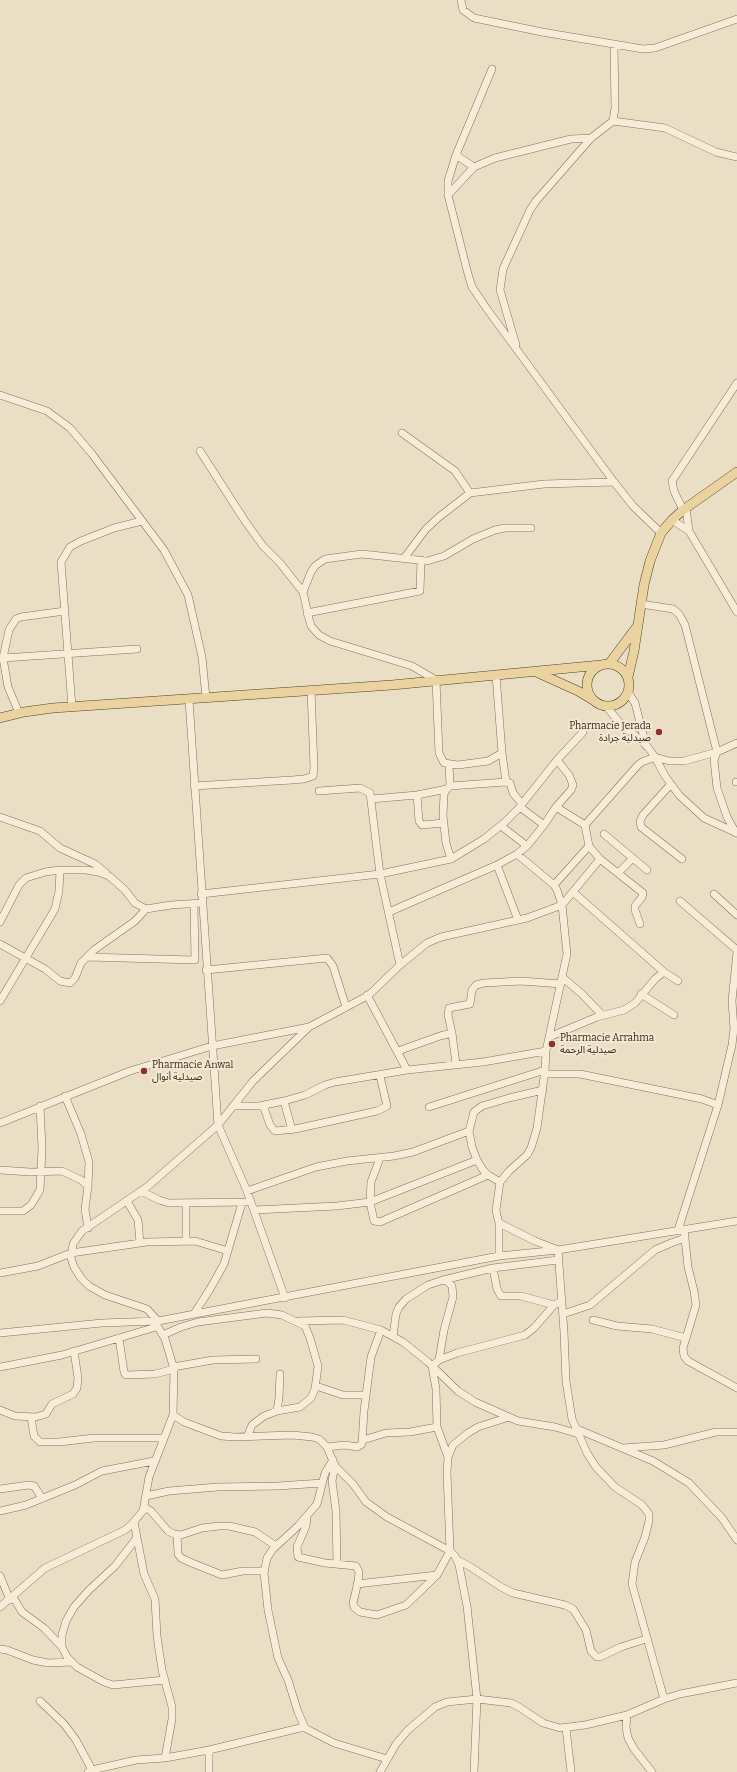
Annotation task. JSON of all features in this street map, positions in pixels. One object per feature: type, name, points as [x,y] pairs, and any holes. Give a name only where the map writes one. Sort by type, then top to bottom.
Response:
[{"type":"main road","points":[[536,672],[578,691],[606,706],[620,702],[625,698],[628,692],[628,677],[650,561],[661,533],[672,520],[685,509],[736,476]]},
{"type":"main road","points":[[596,702],[589,691],[588,679],[595,668],[605,665],[637,627]]},
{"type":"main road","points":[[0,718],[20,713],[72,707],[189,700],[605,665],[620,668],[628,677]]},
{"type":"street","points":[[461,0],[463,10],[474,18],[501,25],[643,50],[655,48],[737,19]]},
{"type":"street","points":[[518,350],[500,290],[503,269],[530,210],[536,201],[591,138],[613,120],[615,108],[614,45]]},
{"type":"street","points":[[492,69],[449,173],[448,196],[472,287],[614,482],[633,506],[661,533]]},
{"type":"street","points":[[613,120],[665,128],[716,152],[737,157]]},
{"type":"street","points":[[448,196],[474,167],[495,158],[571,139],[591,138]]},
{"type":"street","points":[[456,155],[474,167]]},
{"type":"street","points":[[737,383],[672,481],[674,491],[685,509],[688,531],[737,612]]},
{"type":"street","points":[[0,395],[47,411],[70,428],[92,454],[164,550],[188,595],[202,657],[206,698]]},
{"type":"street","points":[[402,433],[455,471],[470,493]]},
{"type":"street","points":[[200,451],[258,540],[287,571],[303,592],[311,626],[319,635],[330,641],[412,666],[436,680],[439,753],[441,760],[444,763],[449,764],[488,761],[502,753]]},
{"type":"street","points":[[405,558],[426,529],[470,493],[544,484],[614,482]]},
{"type":"street","points":[[672,520],[688,531]]},
{"type":"street","points":[[72,707],[60,566],[63,556],[70,547],[108,531],[142,521]]},
{"type":"street","points":[[303,592],[311,572],[315,566],[325,559],[362,554],[427,561],[444,556],[473,539],[495,530],[509,528],[531,528]]},
{"type":"street","points":[[307,613],[420,591],[421,560]]},
{"type":"street","points":[[641,604],[673,610],[679,614],[682,620],[698,673],[716,752],[714,760],[716,782],[727,817],[737,833]]},
{"type":"street","points":[[20,713],[8,687],[4,658],[9,630],[16,619],[21,617],[65,611]]},
{"type":"street","points":[[0,632],[9,630]]},
{"type":"street","points":[[4,658],[137,649]]},
{"type":"street","points":[[496,675],[502,753],[506,782]]},
{"type":"street","points":[[194,786],[298,779],[313,776],[314,768],[310,690]]},
{"type":"street","points":[[628,692],[635,703],[646,746]]},
{"type":"street","points":[[87,957],[195,960],[198,903],[201,894],[189,700]]},
{"type":"street","points":[[606,706],[619,722],[646,746],[679,794],[704,818],[737,833]]},
{"type":"street","points":[[201,894],[380,874],[451,859],[466,851],[501,826],[521,806],[557,760],[583,732]]},
{"type":"street","points":[[585,825],[642,762],[655,757],[669,761],[684,761],[716,752],[737,742]]},
{"type":"street","points":[[389,912],[496,865],[517,854],[527,846],[573,786],[569,775],[557,760]]},
{"type":"street","points":[[449,764],[448,787],[444,794],[444,823],[446,843],[451,859]]},
{"type":"street","points":[[371,799],[417,795],[448,787],[506,782],[510,783],[513,793],[521,806],[544,825]]},
{"type":"street","points":[[671,784],[643,815],[640,821],[642,827],[682,860]]},
{"type":"street","points":[[319,791],[360,788],[370,793],[380,874],[400,965]]},
{"type":"street","points":[[417,795],[419,821],[422,825],[444,823]]},
{"type":"street","points":[[556,807],[585,825],[589,846],[600,859],[643,893],[642,897],[635,906],[640,924]]},
{"type":"street","points":[[0,817],[40,831],[60,848],[94,864],[125,890],[135,903],[146,909],[198,903]]},
{"type":"street","points":[[501,826],[527,846]]},
{"type":"street","points":[[604,834],[647,870]]},
{"type":"street","points":[[554,885],[589,846]]},
{"type":"street","points":[[499,1256],[499,1223],[496,1210],[500,1182],[508,1170],[527,1155],[531,1148],[537,1128],[543,1090],[546,1051],[566,954],[562,905],[554,885],[517,854]]},
{"type":"street","points":[[0,1607],[45,1568],[125,1530],[134,1522],[144,1507],[149,1477],[154,1461],[173,1415],[174,1368],[163,1335],[147,1309],[105,1295],[89,1286],[76,1272],[71,1258],[71,1253],[73,1244],[82,1231],[141,1191],[218,1125],[253,1081],[309,1027],[367,995],[427,943],[441,937],[518,920],[562,905],[600,859]]},
{"type":"street","points":[[618,873],[632,859]]},
{"type":"street","points":[[496,865],[518,920]]},
{"type":"street","points":[[0,922],[19,885],[36,875],[60,870],[86,870],[108,876]]},
{"type":"street","points":[[0,1001],[52,918],[58,902],[60,870]]},
{"type":"street","points":[[573,892],[664,972],[678,981]]},
{"type":"street","points":[[714,894],[737,915]]},
{"type":"street","points":[[680,901],[737,951],[732,1001],[734,1029],[732,1045],[718,1105],[681,1229],[685,1238],[688,1267],[696,1305],[683,1353],[688,1361],[737,1388]]},
{"type":"street","points":[[198,903],[206,970],[218,1125],[247,1191],[285,1298]]},
{"type":"street","points":[[0,944],[50,972],[60,982],[70,983],[75,978],[81,963],[94,950],[135,922],[146,909]]},
{"type":"street","points":[[206,970],[327,958],[331,962],[335,971],[346,1007]]},
{"type":"street","points":[[549,1037],[602,1015],[624,1010],[635,1003],[655,978],[664,972]]},
{"type":"street","points":[[456,1064],[449,1008],[470,1004],[472,990],[476,985],[484,983],[561,980],[582,994],[602,1015]]},
{"type":"street","points":[[641,994],[674,1015]]},
{"type":"street","points":[[367,995],[407,1070]]},
{"type":"street","points":[[0,1123],[130,1070],[212,1046],[309,1027]]},
{"type":"street","points":[[398,1051],[452,1033]]},
{"type":"street","points":[[233,1106],[263,1105],[284,1101],[305,1095],[325,1085],[335,1082],[380,1076],[407,1070],[483,1062],[546,1051]]},
{"type":"street","points":[[429,1107],[545,1072],[580,1074],[702,1100],[718,1105]]},
{"type":"street","points":[[263,1105],[272,1129],[275,1131],[292,1130],[384,1108],[387,1106],[387,1102],[380,1076]]},
{"type":"street","points":[[500,1182],[488,1175],[477,1160],[468,1131],[474,1112],[482,1106],[543,1090]]},
{"type":"street","points":[[66,1096],[88,1156],[90,1173],[85,1209],[88,1228]]},
{"type":"street","points":[[284,1101],[292,1130]]},
{"type":"street","points":[[0,1211],[20,1212],[28,1208],[40,1190],[40,1106]]},
{"type":"street","points":[[247,1191],[316,1167],[413,1152],[468,1131]]},
{"type":"street","points":[[380,1158],[371,1182],[370,1202],[372,1217],[374,1221],[377,1222],[488,1175]]},
{"type":"street","points":[[254,1210],[337,1206],[370,1202],[477,1160]]},
{"type":"street","points":[[0,1170],[62,1170],[81,1180],[88,1186]]},
{"type":"street","points":[[141,1191],[169,1203],[251,1202]]},
{"type":"street","points":[[127,1201],[138,1220],[140,1243]]},
{"type":"street","points":[[186,1203],[186,1240]]},
{"type":"street","points":[[194,1314],[218,1276],[228,1252],[242,1203]]},
{"type":"street","points":[[0,1334],[102,1323],[157,1323],[194,1314],[285,1298],[499,1256],[558,1250],[737,1221]]},
{"type":"street","points":[[499,1223],[535,1241],[558,1250]]},
{"type":"street","points":[[563,1314],[590,1305],[655,1250],[685,1238]]},
{"type":"street","points":[[0,1272],[38,1266],[71,1253],[140,1243],[186,1240],[205,1243],[228,1252]]},
{"type":"street","points":[[558,1250],[568,1402],[572,1419],[587,1453],[607,1480],[615,1487],[642,1504],[649,1514],[650,1521],[646,1537],[635,1562],[632,1584],[646,1639],[664,1699]]},
{"type":"street","points":[[393,1336],[396,1314],[399,1307],[406,1299],[428,1285],[493,1268],[558,1260]]},
{"type":"street","points":[[493,1268],[497,1289],[501,1296],[521,1296],[554,1305]]},
{"type":"street","points":[[440,1360],[444,1330],[454,1292],[451,1283],[443,1280]]},
{"type":"street","points":[[432,1366],[440,1360],[457,1353],[525,1335],[534,1328],[554,1305],[562,1301]]},
{"type":"street","points":[[163,1335],[181,1327],[198,1322],[246,1315],[275,1313],[298,1321],[343,1320],[381,1330],[393,1336],[432,1366],[458,1391],[487,1409],[518,1421],[578,1432],[622,1448],[667,1469],[689,1483],[722,1518],[737,1540]]},
{"type":"street","points":[[593,1320],[617,1326],[652,1329],[686,1338]]},
{"type":"street","points":[[247,1437],[254,1423],[264,1416],[277,1411],[292,1409],[307,1402],[311,1398],[316,1386],[316,1358],[308,1330],[298,1321]]},
{"type":"street","points":[[0,1367],[74,1351],[154,1328],[157,1323]]},
{"type":"street","points":[[327,1447],[346,1445],[358,1447],[364,1440],[366,1395],[371,1357],[381,1330]]},
{"type":"street","points":[[119,1338],[124,1372],[126,1375],[155,1374],[174,1368],[213,1360],[256,1359]]},
{"type":"street","points":[[0,1410],[15,1416],[31,1417],[46,1414],[52,1404],[76,1391],[78,1373],[74,1351]]},
{"type":"street","points":[[432,1366],[436,1390],[437,1427],[448,1457]]},
{"type":"street","points":[[277,1411],[280,1374]]},
{"type":"street","points":[[316,1386],[343,1395],[366,1395]]},
{"type":"street","points":[[173,1415],[184,1422],[221,1436],[247,1437],[292,1435],[319,1439],[327,1447],[334,1463],[353,1484],[366,1502],[376,1510],[450,1551],[459,1565],[467,1606],[477,1699],[474,1772]]},
{"type":"street","points":[[31,1417],[34,1436],[40,1442],[94,1438],[164,1438]]},
{"type":"street","points":[[307,1517],[306,1526],[297,1547],[297,1556],[325,1563],[356,1566],[359,1572],[358,1584],[353,1600],[354,1607],[360,1612],[377,1615],[384,1614],[406,1605],[437,1575],[450,1551],[447,1472],[448,1457],[453,1445],[468,1432],[478,1427],[509,1417]]},
{"type":"street","points":[[364,1440],[386,1433],[410,1432],[437,1427]]},
{"type":"street","points":[[622,1448],[664,1445],[716,1432],[737,1432]]},
{"type":"street","points":[[0,1511],[26,1505],[75,1485],[102,1471],[154,1461]]},
{"type":"street","points":[[305,1728],[298,1712],[288,1680],[278,1658],[268,1610],[264,1571],[267,1558],[276,1546],[307,1517],[317,1504],[325,1473],[334,1463]]},
{"type":"street","points":[[334,1463],[332,1481],[336,1511],[337,1564]]},
{"type":"street","points":[[146,1496],[218,1487],[293,1486],[322,1483]]},
{"type":"street","points":[[0,1488],[29,1485],[34,1486],[42,1498]]},
{"type":"street","points":[[144,1507],[151,1512],[168,1531],[177,1534],[186,1534],[209,1527],[229,1526],[256,1532],[276,1546]]},
{"type":"street","points":[[134,1522],[136,1539],[144,1574],[155,1599],[157,1636],[165,1680],[172,1707],[172,1719],[165,1758]]},
{"type":"street","points":[[177,1534],[177,1550],[181,1558],[209,1570],[225,1575],[243,1571],[264,1571]]},
{"type":"street","points":[[62,1647],[62,1634],[66,1621],[74,1607],[89,1590],[115,1566],[136,1539]]},
{"type":"street","points":[[457,1560],[513,1593],[564,1605],[573,1609],[586,1630],[591,1651],[597,1657],[600,1658],[620,1647],[646,1639]]},
{"type":"street","points":[[358,1584],[437,1575]]},
{"type":"street","points":[[0,1576],[11,1598],[22,1612],[44,1628],[62,1647],[67,1657],[90,1676],[113,1685],[165,1680]]},
{"type":"street","points":[[0,1649],[7,1650],[33,1660],[48,1663],[72,1662]]},
{"type":"street","points":[[380,1772],[396,1744],[408,1730],[435,1707],[447,1702],[477,1699],[511,1703],[551,1726],[566,1728],[627,1715],[664,1699],[680,1694],[737,1683]]},
{"type":"street","points":[[40,1701],[64,1724],[76,1740],[90,1771],[136,1760],[165,1758],[209,1750],[263,1738],[295,1728],[305,1728],[334,1744],[387,1759]]},
{"type":"street","points":[[627,1715],[626,1727],[628,1738],[634,1749],[652,1772]]},
{"type":"street","points":[[566,1728],[571,1772]]},
{"type":"street","points":[[209,1750],[209,1772]]},
{"type":"place","name":"Pharmacie Jerada صيدلية جرادة","points":[[659,732]]},
{"type":"place","name":"Pharmacie Arrahma صيدلية الرحمة","points":[[552,1044]]},
{"type":"place","name":"Pharmacie Anwal صيدلية أنوال","points":[[144,1071]]}]
